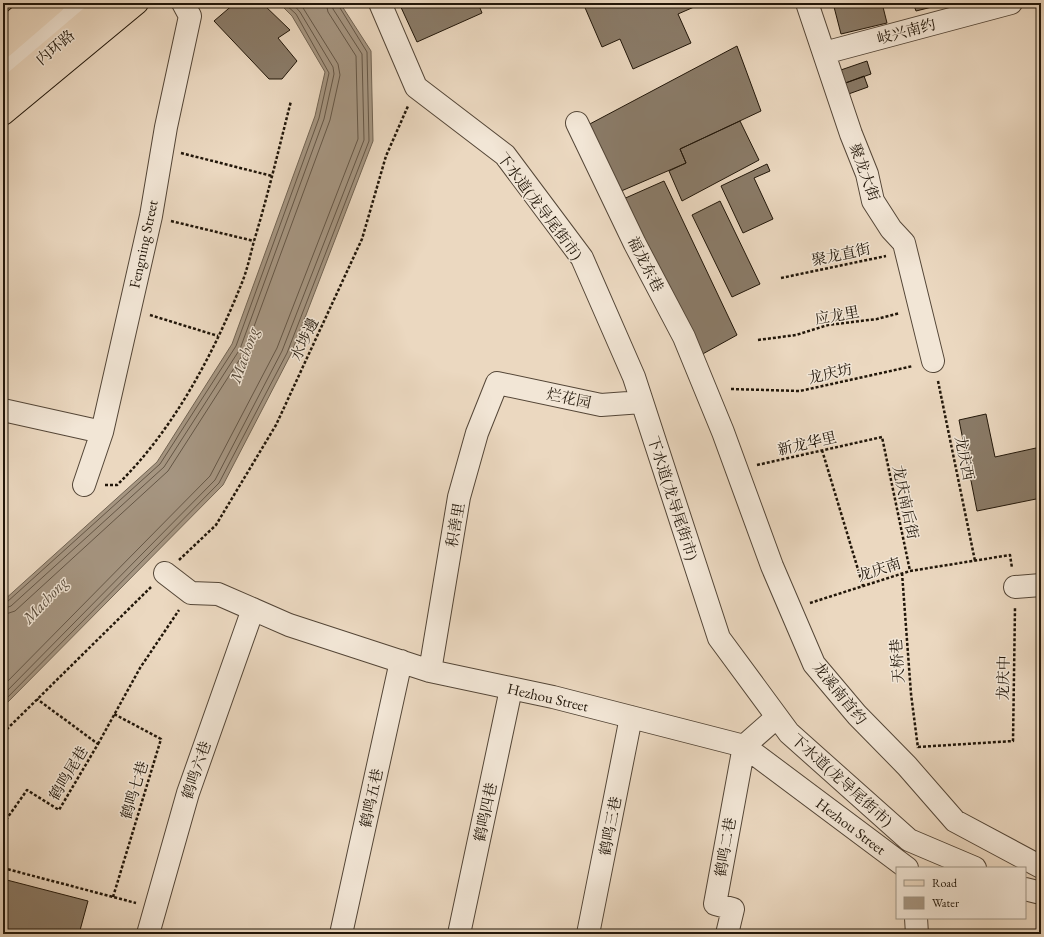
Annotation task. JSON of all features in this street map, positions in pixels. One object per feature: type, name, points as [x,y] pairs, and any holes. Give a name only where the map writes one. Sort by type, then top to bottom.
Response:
[{"type":"main road","points":[[3,47],[54,3]]},
{"type":"main road","points":[[3,95],[108,3]]},
{"type":"main road","name":"内环路","points":[[3,91],[108,3]]},
{"type":"main road","points":[[3,114],[137,3]]},
{"type":"main road","points":[[3,30],[20,13]]},
{"type":"street","points":[[3,65],[76,3]]},
{"type":"street","name":"Fengning Street","points":[[84,485],[102,432],[151,216],[163,148],[190,16],[183,3]]},
{"type":"street","points":[[380,3],[416,87]]},
{"type":"street","name":"聚龙大街","points":[[807,3],[850,130],[867,174],[873,201],[891,229],[904,243],[933,361]]},
{"type":"street","name":"岐兴南约","points":[[824,53],[1011,3]]},
{"type":"street","name":"下水道(龙导尾街市)","points":[[416,87],[504,155],[582,258],[634,376],[719,638],[789,733],[909,840],[973,867]]},
{"type":"street","name":"福龙东巷","points":[[577,123],[635,244],[684,337],[712,405]]},
{"type":"street","name":"烂花园","points":[[497,383],[601,405],[642,402]]},
{"type":"street","name":"积善里","points":[[430,671],[460,497],[477,433],[497,383]]},
{"type":"street","name":"龙溪南首约","points":[[712,405],[772,566],[792,609],[814,664],[857,716],[907,766],[955,821],[1041,867]]},
{"type":"street","points":[[3,410],[102,432]]},
{"type":"street","points":[[166,573],[191,593]]},
{"type":"street","points":[[1015,586],[1041,585]]},
{"type":"street","name":"Hezhou Street","points":[[191,593],[218,594],[289,625],[430,671],[552,697],[744,746],[906,867]]},
{"type":"street","name":"鹤鸣六巷","points":[[148,934],[188,792],[253,609]]},
{"type":"street","name":"鹤鸣五巷","points":[[341,934],[401,661]]},
{"type":"street","name":"鹤鸣四巷","points":[[459,934],[511,689]]},
{"type":"street","name":"鹤鸣三巷","points":[[588,934],[631,717]]},
{"type":"street","points":[[744,746],[778,717]]},
{"type":"street","name":"鹤鸣二巷","points":[[727,934],[733,909],[715,904],[744,746]]},
{"type":"street","points":[[1026,889],[1041,893]]},
{"type":"street","points":[[916,919],[917,934]]},
{"type":"path","name":"水埗邊","points":[[3,733],[216,525],[276,425],[362,239],[386,156],[416,87]]},
{"type":"path","points":[[84,485],[117,485],[139,464],[178,409],[218,336],[242,284],[291,100]]},
{"type":"path","points":[[163,148],[272,176]]},
{"type":"path","points":[[151,216],[254,241]]},
{"type":"path","name":"聚龙直街","points":[[781,278],[906,251]]},
{"type":"path","name":"应龙里","points":[[758,340],[796,335],[828,325],[877,319],[920,307]]},
{"type":"path","points":[[129,309],[218,336]]},
{"type":"path","name":"龙庆坊","points":[[730,389],[800,391],[933,361]]},
{"type":"path","name":"龙庆西","points":[[933,361],[975,561]]},
{"type":"path","name":"新龙华里","points":[[737,469],[882,437]]},
{"type":"path","name":"龙庆南后街","points":[[882,437],[910,571]]},
{"type":"path","points":[[822,450],[863,586]]},
{"type":"path","name":"龙庆中","points":[[918,747],[1013,741],[1015,586],[1010,555],[975,561]]},
{"type":"path","name":"龙庆南","points":[[792,609],[902,573],[975,561]]},
{"type":"path","name":"天桥巷","points":[[902,573],[911,694],[918,747]]},
{"type":"path","points":[[98,744],[140,668],[191,593]]},
{"type":"path","name":"鹤鸣尾巷","points":[[3,824],[27,790],[60,810],[98,744],[37,699]]},
{"type":"path","name":"鹤鸣七巷","points":[[114,714],[161,739],[114,897]]},
{"type":"path","points":[[3,868],[155,908]]},
{"type":"water","name":"Machong","points":[[279,3],[340,3],[371,51],[373,141],[291,354],[223,485],[3,707],[3,601],[157,462],[232,344],[315,116],[325,72],[292,16]]},
{"type":"building","points":[[235,3],[262,3],[290,30],[278,38],[297,61],[282,79],[269,79],[214,21]]},
{"type":"building","points":[[399,3],[478,3],[482,13],[417,42]]},
{"type":"building","points":[[583,3],[692,3],[694,7],[678,14],[691,43],[633,69],[620,39],[602,47]]},
{"type":"building","points":[[833,3],[882,3],[887,23],[841,34]]},
{"type":"building","points":[[913,3],[948,3],[916,11]]},
{"type":"building","points":[[737,46],[761,111],[680,149],[686,163],[619,192],[586,126]]},
{"type":"building","points":[[867,61],[871,74],[840,85],[835,72]]},
{"type":"building","points":[[864,76],[868,87],[843,96],[840,85]]},
{"type":"building","points":[[740,121],[759,160],[682,201],[669,171],[686,163],[680,149]]},
{"type":"building","points":[[767,164],[770,171],[754,178],[773,219],[743,233],[721,186]]},
{"type":"building","points":[[664,181],[737,335],[699,356],[621,200]]},
{"type":"building","points":[[720,201],[760,284],[732,297],[692,215]]},
{"type":"building","points":[[986,414],[995,457],[1036,448],[1041,472],[1041,498],[977,511],[959,420]]},
{"type":"building","points":[[3,879],[88,901],[79,934],[3,933]]}]
